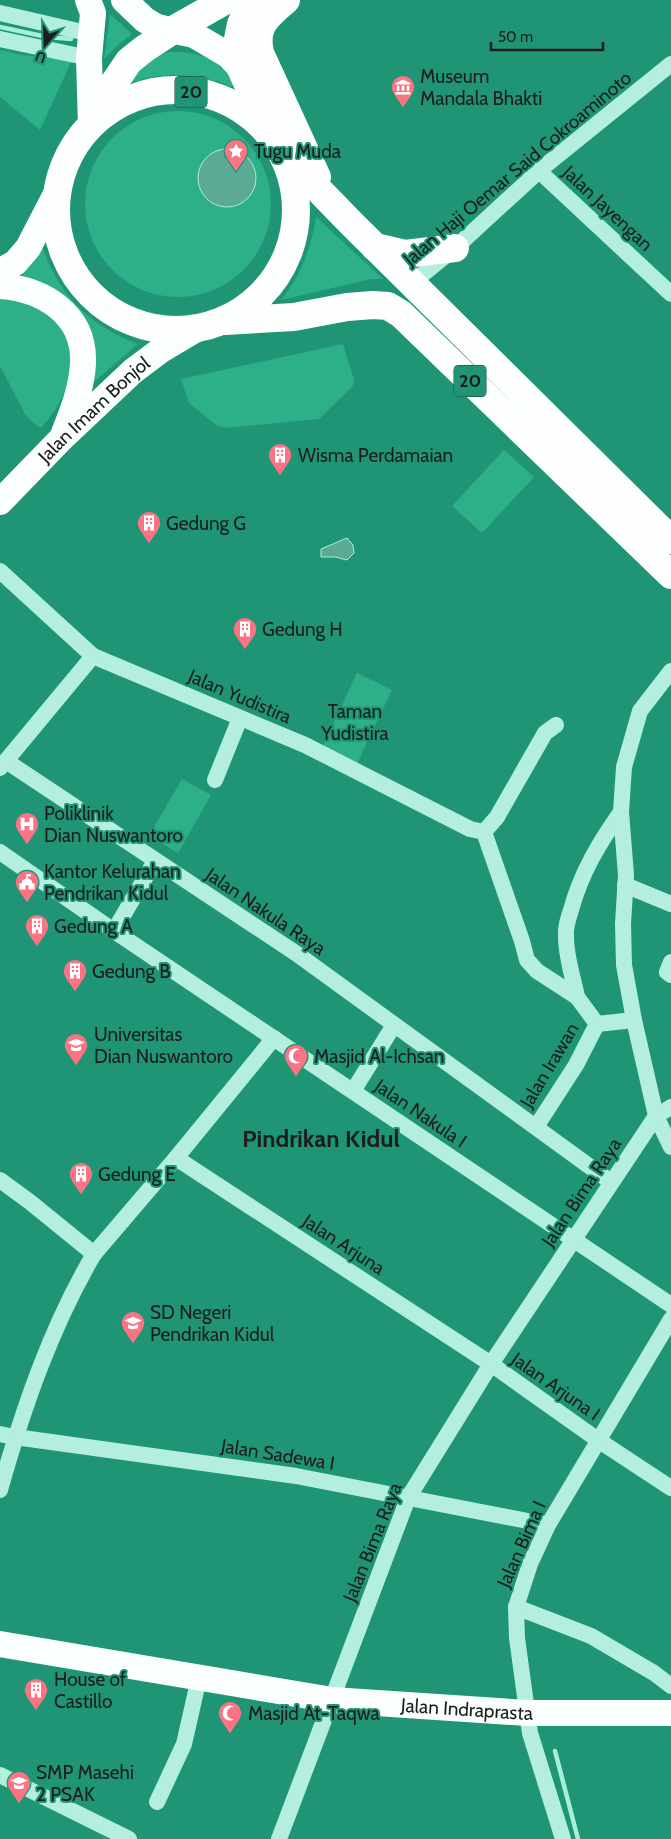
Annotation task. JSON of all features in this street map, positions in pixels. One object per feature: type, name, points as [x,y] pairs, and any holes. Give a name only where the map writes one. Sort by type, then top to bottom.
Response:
[{"type":"highway","name":"20","points":[[91,126],[114,83],[129,62],[144,49],[173,30],[226,0]]},
{"type":"highway","name":"20","points":[[209,325],[242,311],[260,296],[275,279],[286,259],[293,237],[296,214],[295,191],[290,173],[241,68],[238,38],[241,24],[247,11],[256,0]]},
{"type":"highway","points":[[286,0],[266,18],[261,26],[257,40],[260,53],[314,173],[350,222]]},
{"type":"highway","name":"20","points":[[671,540],[350,222],[280,150],[250,116],[207,95],[184,91],[160,92],[137,97],[115,107],[91,126],[78,140],[68,158],[57,192],[55,220],[66,259],[82,285],[105,307],[132,322],[162,329],[294,317],[347,307],[388,306],[400,314],[671,575]]},
{"type":"highway","points":[[375,247],[405,254],[455,248]]},
{"type":"main road","points":[[88,0],[93,13],[90,46],[91,126]]},
{"type":"main road","points":[[124,0],[145,20],[157,27],[194,35],[228,54],[241,68]]},
{"type":"main road","points":[[0,271],[15,263],[28,248],[57,192]]},
{"type":"main road","points":[[0,286],[22,289],[49,300],[71,319],[82,350],[82,374],[76,399],[62,438]]},
{"type":"main road","name":"Jalan Imam Bonjol","points":[[0,502],[62,438],[133,371],[161,350],[209,325]]},
{"type":"main road","name":"Jalan Indraprasta","points":[[0,1644],[332,1700],[527,1713],[671,1713]]},
{"type":"street","points":[[0,13],[90,46]]},
{"type":"street","points":[[0,39],[90,46]]},
{"type":"street","name":"Jalan Haji Oemar Said Cokroaminoto","points":[[412,283],[455,248],[539,171],[671,64]]},
{"type":"street","name":"Jalan Jayengan","points":[[539,171],[671,294]]},
{"type":"street","name":"Jalan Yudistira","points":[[0,571],[93,656],[305,745],[470,829],[484,832]]},
{"type":"street","name":"Jalan Nakula Raya","points":[[93,656],[3,764],[297,954],[611,1182]]},
{"type":"street","points":[[671,671],[640,711],[624,767],[621,812],[626,875],[623,924],[624,965],[634,1020],[656,1116],[671,1147]]},
{"type":"street","points":[[215,780],[240,718]]},
{"type":"street","points":[[484,832],[497,817],[545,733],[556,725]]},
{"type":"street","points":[[577,997],[566,937],[566,926],[576,892],[588,863],[621,812]]},
{"type":"street","name":"Jalan Irawan","points":[[484,832],[527,960],[532,966],[577,997],[597,1024]]},
{"type":"street","name":"Jalan Nakula I","points":[[0,852],[114,931],[671,1305]]},
{"type":"street","points":[[114,931],[155,861]]},
{"type":"street","points":[[625,885],[671,904]]},
{"type":"street","name":"Jalan Irawan","points":[[597,1024],[634,1020]]},
{"type":"street","name":"Jalan Irawan","points":[[536,1127],[576,1065],[597,1024]]},
{"type":"street","points":[[353,1091],[394,1025]]},
{"type":"street","points":[[0,1490],[7,1435],[74,1288],[94,1254],[176,1158],[274,1038]]},
{"type":"street","points":[[656,1116],[671,1107]]},
{"type":"street","name":"Jalan Bima Raya","points":[[279,1839],[408,1498],[491,1364],[656,1116]]},
{"type":"street","name":"Jalan Arjuna","points":[[176,1158],[491,1364]]},
{"type":"street","points":[[0,1180],[94,1254]]},
{"type":"street","name":"Jalan Bima I","points":[[563,1839],[530,1733],[517,1638],[516,1607],[530,1564],[548,1525],[598,1440],[664,1347],[671,1319]]},
{"type":"street","name":"Jalan Arjuna I","points":[[491,1364],[598,1440],[671,1488]]},
{"type":"street","name":"Jalan Sadewa I","points":[[7,1435],[296,1476],[548,1525]]},
{"type":"street","points":[[516,1607],[591,1636],[654,1673],[671,1686]]},
{"type":"street","points":[[157,1802],[184,1744],[199,1678]]},
{"type":"street","points":[[0,1775],[128,1839]]},
{"type":"green space","points":[[110,14],[132,34],[104,59]]},
{"type":"green space","points":[[0,50],[22,55],[72,60],[40,130],[0,97]]},
{"type":"green space","points":[[170,52],[191,53],[209,59],[224,70],[235,88],[209,79],[180,75],[152,77],[126,85],[150,60]]},
{"type":"green space","points":[[169,111],[187,111],[214,118],[244,138],[264,168],[271,195],[271,213],[264,240],[244,270],[214,290],[187,297],[169,297],[151,293],[134,286],[119,276],[106,263],[96,248],[89,231],[85,213],[85,195],[89,177],[96,160],[106,145],[119,132],[134,122],[151,115]]},
{"type":"green space","points":[[316,217],[383,279],[371,279],[281,300],[300,271],[311,240]]},
{"type":"green space","points":[[40,240],[55,276],[76,304],[103,327],[138,344],[89,386],[90,357],[20,281]]},
{"type":"green space","points":[[0,297],[51,310],[75,355],[64,394],[49,419],[41,428],[25,414],[0,366]]},
{"type":"green space","points":[[343,344],[354,380],[353,386],[319,419],[225,428],[216,425],[189,403],[181,379]]},
{"type":"green space","points":[[504,450],[534,477],[482,533],[452,506]]},
{"type":"green space","name":"Taman Yudistira","points":[[357,673],[392,690],[354,770],[319,754]]},
{"type":"green space","points":[[182,779],[211,795],[178,853],[149,836]]},
{"type":"water","points":[[221,149],[233,149],[248,157],[256,172],[256,184],[248,199],[233,207],[221,207],[206,199],[198,184],[198,172],[206,157]]},
{"type":"water","points":[[347,538],[353,545],[354,553],[347,560],[335,557],[321,557],[321,549]]},
{"type":"waterway","points":[[0,27],[47,37],[71,39]]},
{"type":"waterway","points":[[555,1751],[578,1839]]},
{"type":"place","name":"Museum Mandala Bhakti","points":[[403,108]]},
{"type":"place","name":"Tugu Muda","points":[[236,172]]},
{"type":"place","name":"Wisma Perdamaian","points":[[280,476]]},
{"type":"place","name":"Gedung G","points":[[149,544]]},
{"type":"place","name":"Gedung H","points":[[245,650]]},
{"type":"place","name":"Poliklinik Dian Nuswantoro","points":[[27,845]]},
{"type":"place","name":"Kantor Kelurahan Pendrikan Kidul","points":[[27,903]]},
{"type":"place","name":"Gedung A","points":[[37,947]]},
{"type":"place","name":"Gedung B","points":[[75,992]]},
{"type":"place","name":"Universitas Dian Nuswantoro","points":[[76,1066]]},
{"type":"place","name":"Masjid Al-Ichsan","points":[[296,1077]]},
{"type":"place","name":"Gedung E","points":[[81,1195]]},
{"type":"place","name":"SD Negeri Pendrikan Kidul","points":[[133,1344]]},
{"type":"place","name":"House of Castillo","points":[[36,1711]]},
{"type":"place","name":"Masjid At-Taqwa","points":[[230,1734]]},
{"type":"place","name":"SMP Masehi 2 PSAK","points":[[19,1804]]},
{"type":"district","name":"Pindrikan Kidul","points":[[321,1139]]}]
